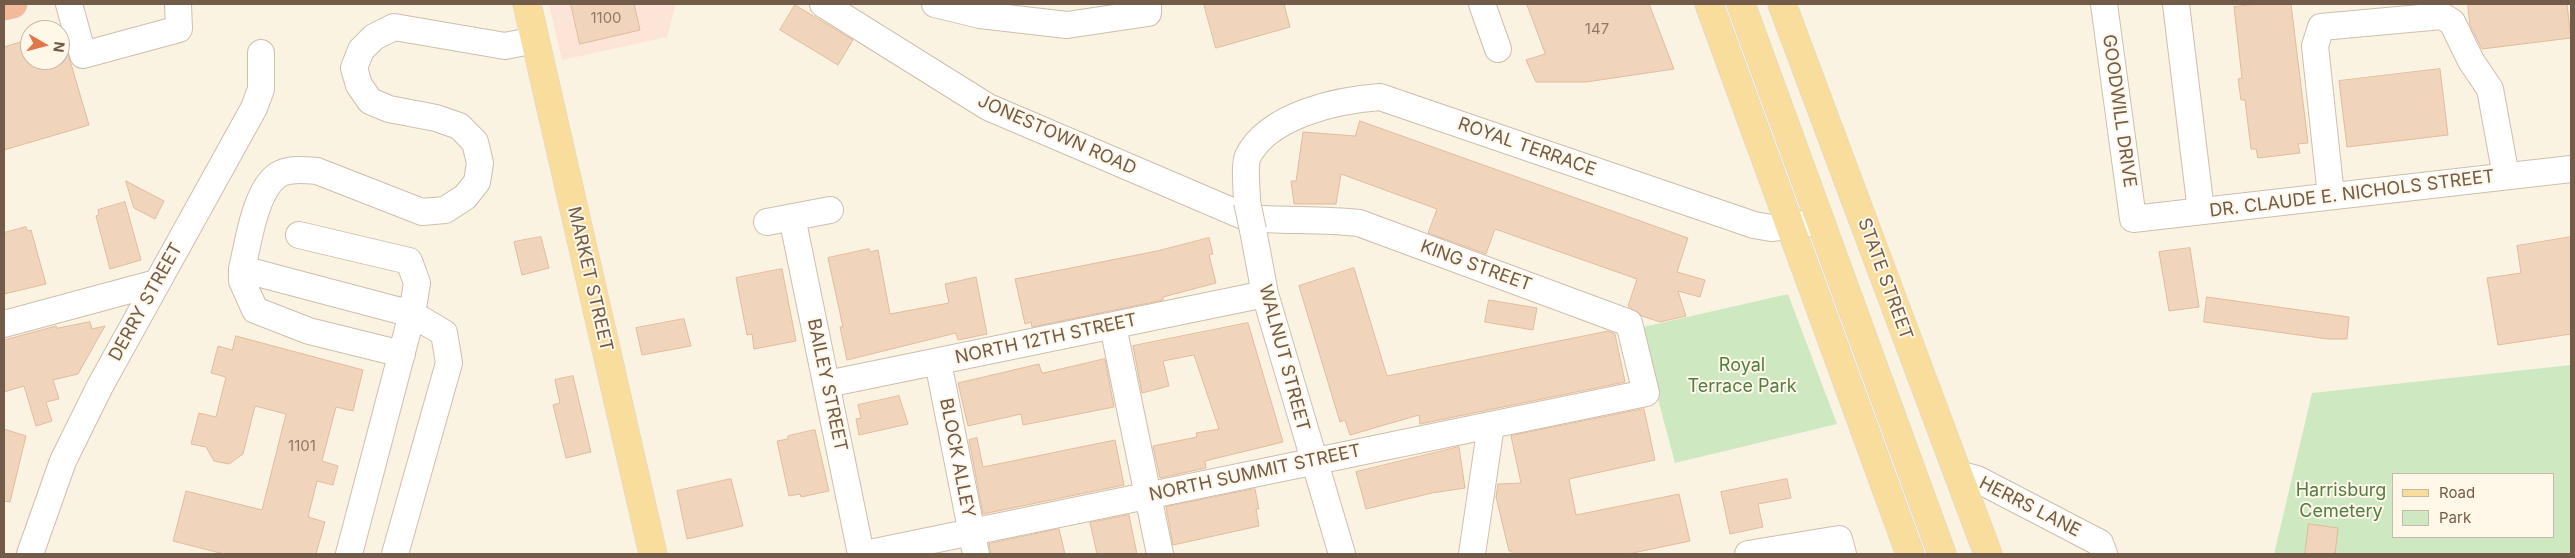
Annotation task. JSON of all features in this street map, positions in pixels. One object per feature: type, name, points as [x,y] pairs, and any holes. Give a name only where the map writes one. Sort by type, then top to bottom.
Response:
[{"type":"highway","points":[[4,6],[13,4]]},
{"type":"main road","name":"MARKET STREET","points":[[527,4],[653,554]]},
{"type":"main road","points":[[1709,4],[1910,554]]},
{"type":"main road","points":[[1741,4],[1942,554]]},
{"type":"main road","name":"STATE STREET","points":[[1782,4],[1988,554]]},
{"type":"street","points":[[70,4],[83,55],[180,29],[178,4]]},
{"type":"street","name":"JONESTOWN ROAD","points":[[823,4],[988,107],[1249,217]]},
{"type":"street","points":[[935,4],[980,15],[1067,25],[1148,9]]},
{"type":"street","points":[[1482,4],[1498,50]]},
{"type":"street","name":"GOODWILL DRIVE","points":[[2104,4],[2133,219]]},
{"type":"street","points":[[2176,4],[2201,211]]},
{"type":"street","points":[[2331,196],[2315,46],[2321,27],[2362,14],[2443,10],[2452,22],[2471,61],[2490,89],[2506,176]]},
{"type":"street","points":[[402,354],[309,331],[256,310],[242,281],[242,269],[263,192],[278,175],[299,169],[317,171],[422,212],[445,210],[465,197],[476,182],[480,163],[475,142],[459,126],[436,118],[389,109],[370,101],[359,85],[354,68],[361,50],[374,37],[394,27],[505,46],[535,40]]},
{"type":"street","name":"DERRY STREET","points":[[30,554],[63,461],[156,283],[254,108],[261,89],[261,53]]},
{"type":"street","name":"ROYAL TERRACE","points":[[1247,158],[1260,139],[1288,120],[1350,99],[1380,98],[1754,225],[1791,227],[1821,222]]},
{"type":"street","name":"WALNUT STREET","points":[[1247,158],[1249,217],[1265,294],[1313,462],[1342,554]]},
{"type":"street","name":"DR. CLAUDE E. NICHOLS STREET","points":[[2133,219],[2571,169]]},
{"type":"street","name":"BAILEY STREET","points":[[830,210],[779,220],[827,384],[861,554]]},
{"type":"street","name":"KING STREET","points":[[1249,217],[1286,221],[1323,219],[1359,223],[1629,323],[1646,392]]},
{"type":"street","points":[[299,235],[409,261],[417,283],[412,314],[402,354],[348,554]]},
{"type":"street","points":[[242,269],[412,314],[444,333],[449,363],[396,554]]},
{"type":"street","points":[[4,324],[156,283]]},
{"type":"street","name":"NORTH 12TH STREET","points":[[827,384],[1265,294]]},
{"type":"street","points":[[1113,326],[1160,554]]},
{"type":"street","name":"BLOCK ALLEY","points":[[938,362],[974,543]]},
{"type":"street","name":"NORTH SUMMIT STREET","points":[[864,554],[974,543],[1148,496],[1646,392]]},
{"type":"street","points":[[1472,554],[1491,425]]},
{"type":"street","name":"HERRS LANE","points":[[1958,474],[1977,479],[2102,548]]},
{"type":"street","points":[[1748,554],[1841,546]]},
{"type":"shaded area","points":[[549,4],[676,4],[667,37],[562,60]]},
{"type":"green space","name":"Royal Terrace Park","points":[[1788,294],[1837,424],[1675,463],[1639,328]]},
{"type":"green space","name":"Harrisburg Cemetery","points":[[2571,365],[2571,554],[2274,554],[2312,393]]},
{"type":"building","points":[[571,4],[634,4],[640,30],[580,44]]},
{"type":"building","points":[[1204,4],[1284,4],[1290,27],[1216,48]]},
{"type":"building","points":[[1527,4],[1649,4],[1674,69],[1586,82],[1536,82],[1526,60],[1545,54]]},
{"type":"building","points":[[2257,4],[2291,4],[2308,143],[2298,144],[2300,153],[2258,158],[2256,149],[2251,149],[2245,100],[2241,100],[2238,79],[2242,78],[2234,7]]},
{"type":"building","points":[[2468,4],[2567,4],[2571,38],[2482,49],[2470,25]]},
{"type":"building","points":[[795,5],[853,40],[838,65],[780,30]]},
{"type":"building","points":[[20,42],[20,70],[70,70],[70,61],[89,125],[4,150],[4,47]]},
{"type":"building","points":[[2440,69],[2448,135],[2347,147],[2339,81]]},
{"type":"building","points":[[1360,121],[1688,238],[1677,272],[1705,280],[1700,297],[1678,291],[1686,316],[1660,322],[1642,316],[1628,306],[1637,279],[1495,229],[1486,254],[1428,233],[1437,209],[1341,174],[1336,204],[1294,204],[1291,181],[1296,181],[1303,132],[1355,136]]},
{"type":"building","points":[[126,181],[164,201],[155,219],[134,208]]},
{"type":"building","points":[[125,202],[141,260],[110,269],[96,216],[99,215],[98,210]]},
{"type":"building","points":[[26,227],[28,231],[31,230],[46,284],[4,294],[4,233]]},
{"type":"building","points":[[541,237],[549,268],[522,275],[514,242]]},
{"type":"building","points":[[2571,237],[2571,334],[2498,345],[2487,278],[2521,273],[2517,246]]},
{"type":"building","points":[[1209,238],[1213,254],[1209,255],[1216,283],[1163,297],[1163,300],[1032,327],[1031,322],[1025,324],[1015,279],[1157,251]]},
{"type":"building","points":[[2190,248],[2199,307],[2169,311],[2159,252]]},
{"type":"building","points":[[869,249],[870,252],[878,250],[890,314],[949,303],[945,284],[976,277],[987,334],[958,340],[956,333],[847,360],[840,327],[843,327],[828,258]]},
{"type":"building","points":[[1354,268],[1387,376],[1608,331],[1615,334],[1625,382],[1420,424],[1419,415],[1350,435],[1345,420],[1340,422],[1299,286]]},
{"type":"building","points":[[782,269],[796,341],[754,349],[752,334],[747,335],[736,278]]},
{"type":"building","points":[[2207,297],[2349,317],[2347,339],[2328,339],[2204,322]]},
{"type":"building","points":[[1489,300],[1537,308],[1533,330],[1485,322]]},
{"type":"building","points":[[684,319],[691,346],[642,355],[636,328]]},
{"type":"building","points":[[90,322],[92,329],[105,326],[78,374],[53,380],[59,399],[46,402],[52,421],[36,426],[24,386],[4,392],[4,340],[56,326],[57,328]]},
{"type":"building","points":[[1248,323],[1283,442],[1205,461],[1206,468],[1160,478],[1153,446],[1197,437],[1196,433],[1219,429],[1194,355],[1163,361],[1169,386],[1142,393],[1133,346]]},
{"type":"building","points":[[236,336],[363,370],[353,411],[336,407],[322,461],[338,466],[333,485],[317,481],[308,517],[325,522],[316,554],[224,554],[173,541],[186,491],[262,510],[286,414],[255,406],[243,454],[229,464],[214,461],[206,447],[191,444],[199,413],[216,417],[226,377],[211,373],[218,346],[232,350]]},
{"type":"building","points":[[1105,359],[1114,407],[1023,425],[1021,414],[968,426],[958,383],[1039,364],[1042,373]]},
{"type":"building","points":[[573,376],[591,452],[566,458],[553,405],[560,403],[555,380]]},
{"type":"building","points":[[899,396],[908,424],[859,435],[856,419],[861,418],[858,405]]},
{"type":"building","points":[[1644,409],[1655,460],[1569,479],[1576,515],[1679,494],[1690,541],[1628,554],[1512,554],[1512,551],[1509,551],[1496,497],[1498,484],[1521,483],[1511,436]]},
{"type":"building","points":[[4,429],[26,436],[10,502],[4,501]]},
{"type":"building","points":[[815,430],[829,491],[801,497],[800,494],[789,496],[777,441],[788,439],[788,436]]},
{"type":"building","points":[[977,438],[983,467],[1115,440],[1124,485],[983,514],[969,440]]},
{"type":"building","points":[[1459,447],[1465,488],[1432,493],[1366,509],[1356,472]]},
{"type":"building","points":[[731,479],[743,526],[687,539],[677,491]]},
{"type":"building","points":[[1787,479],[1791,498],[1758,504],[1763,527],[1730,534],[1721,492]]},
{"type":"building","points":[[1255,489],[1259,509],[1256,509],[1259,526],[1173,545],[1166,507]]},
{"type":"building","points":[[1129,515],[1137,554],[1097,554],[1090,523]]},
{"type":"building","points":[[2309,524],[2338,528],[2335,554],[2305,554]]},
{"type":"building","points":[[1059,529],[1065,554],[991,554],[989,544]]}]
